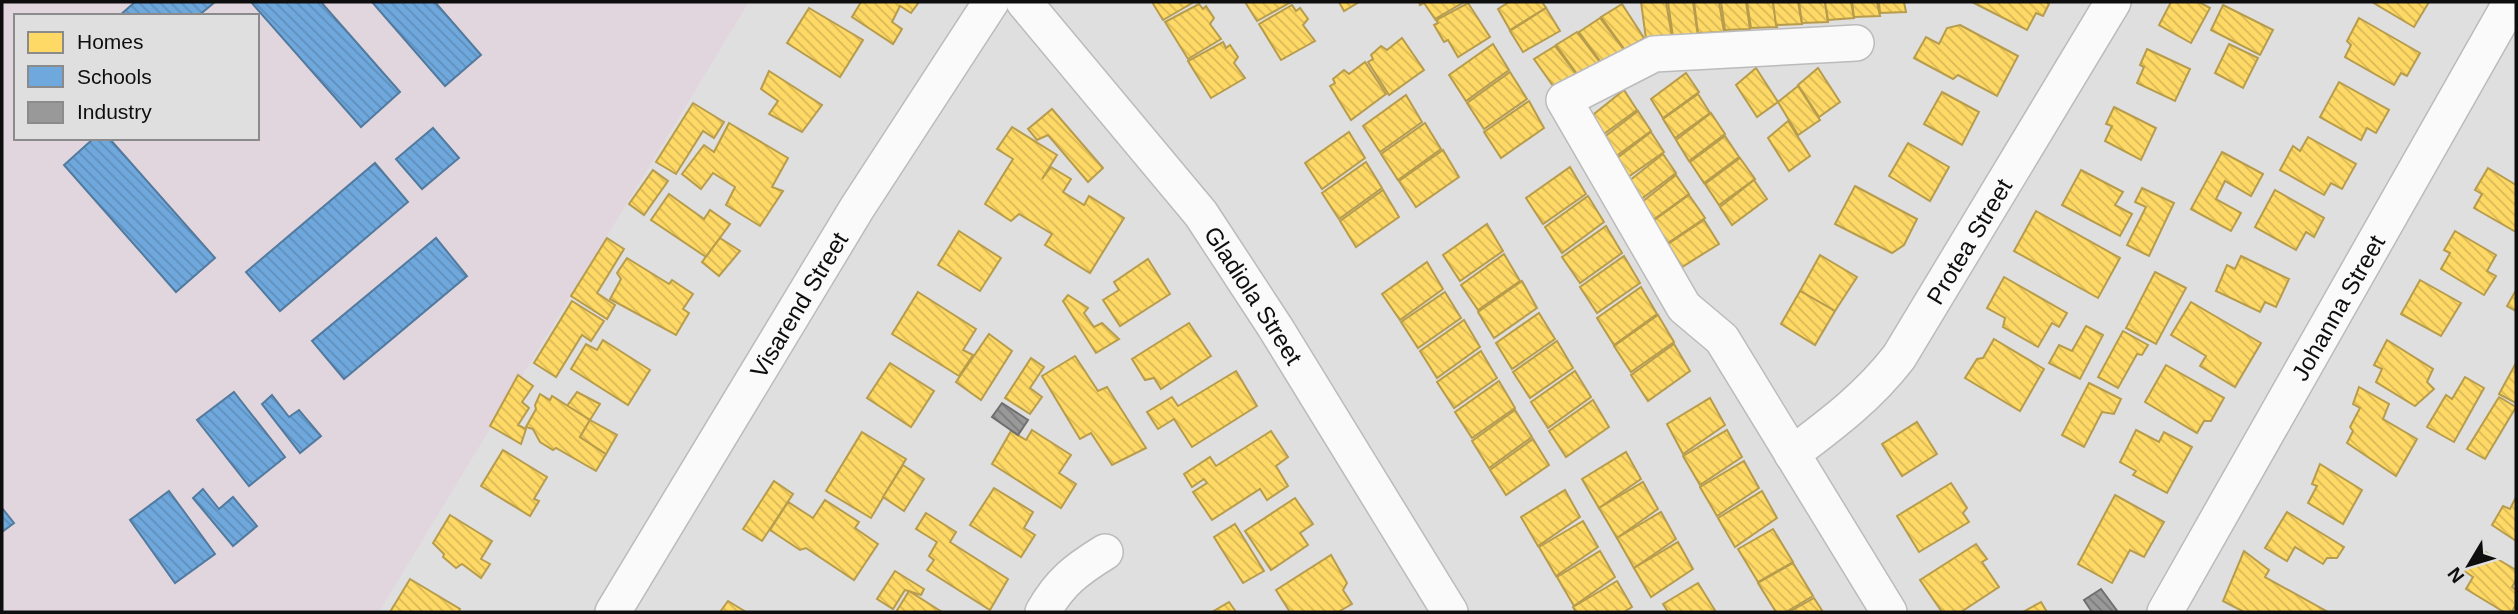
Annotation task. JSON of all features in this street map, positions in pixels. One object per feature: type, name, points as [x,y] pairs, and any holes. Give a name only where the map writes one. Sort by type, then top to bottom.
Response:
[{"type":"street","name":"Visarend Street","points":[[612,612],[857,208],[991,2]]},
{"type":"street","name":"Gladiola Street","points":[[1024,2],[1201,214],[1282,339],[1450,612]]},
{"type":"street","name":"Protea Street","points":[[1792,454],[1855,406],[1878,384],[1899,357],[2113,2]]},
{"type":"street","name":"Johanna Street","points":[[2165,612],[2511,2]]},
{"type":"street","points":[[1856,43],[1654,54],[1564,100],[1684,307],[1722,339],[1889,612]]},
{"type":"street","points":[[1043,612],[1055,591],[1074,571],[1105,552]]},
{"type":"shaded area","points":[[2,2],[749,2],[379,612],[2,612]]},
{"type":"building: Homes","points":[[861,2],[919,2],[911,13],[900,6],[892,22],[902,29],[893,44],[852,17]]},
{"type":"building: Homes","points":[[1152,2],[1194,2],[1163,20]]},
{"type":"building: Homes","points":[[1245,2],[1291,2],[1257,21]]},
{"type":"building: Homes","points":[[1339,2],[1359,2],[1344,11]]},
{"type":"building: Homes","points":[[1419,2],[1464,2],[1435,19],[1424,3],[1420,5]]},
{"type":"building: Homes","points":[[1509,2],[1542,2],[1546,8],[1510,30],[1498,9]]},
{"type":"building: Homes","points":[[1641,2],[1666,2],[1672,37],[1646,39]]},
{"type":"building: Homes","points":[[1668,2],[1693,2],[1698,36],[1673,37]]},
{"type":"building: Homes","points":[[1694,2],[1719,2],[1724,32],[1698,33]]},
{"type":"building: Homes","points":[[1721,2],[1746,2],[1750,29],[1725,30]]},
{"type":"building: Homes","points":[[1747,2],[1773,2],[1777,27],[1751,28]]},
{"type":"building: Homes","points":[[1773,2],[1798,2],[1802,24],[1776,25]]},
{"type":"building: Homes","points":[[1799,2],[1825,2],[1828,22],[1802,23]]},
{"type":"building: Homes","points":[[1825,2],[1851,2],[1854,18],[1828,20]]},
{"type":"building: Homes","points":[[1852,2],[1877,2],[1880,16],[1854,17]]},
{"type":"building: Homes","points":[[1879,2],[1904,2],[1906,12],[1880,13]]},
{"type":"building: Homes","points":[[1972,2],[2049,4],[2043,16],[2036,13],[2027,30]]},
{"type":"building: Homes","points":[[2171,2],[2199,2],[2210,8],[2191,43],[2159,25]]},
{"type":"building: Homes","points":[[2372,2],[2429,2],[2414,27]]},
{"type":"building: Homes","points":[[1468,3],[1490,37],[1458,57],[1448,40],[1444,42],[1434,25],[1438,23],[1436,20]]},
{"type":"building: Homes","points":[[1199,4],[1203,9],[1206,6],[1214,18],[1210,24],[1221,39],[1188,59],[1165,22]]},
{"type":"building: Homes","points":[[1622,4],[1644,38],[1625,50],[1601,17]]},
{"type":"building: Homes","points":[[1292,5],[1296,11],[1300,8],[1308,19],[1303,25],[1315,41],[1281,60],[1259,24]]},
{"type":"building: Homes","points":[[2223,5],[2273,30],[2260,55],[2211,30]]},
{"type":"building: Homes","points":[[809,8],[863,40],[840,77],[787,43]]},
{"type":"building: Homes","points":[[1546,8],[1560,31],[1523,52],[1510,31]]},
{"type":"building: Homes","points":[[1600,18],[1625,51],[1603,65],[1579,32]]},
{"type":"building: Homes","points":[[2359,18],[2420,53],[2407,76],[2401,73],[2394,85],[2345,57],[2351,45],[2347,41]]},
{"type":"building: Homes","points":[[1960,25],[2018,56],[1997,96],[1958,75],[1953,79],[1914,58],[1926,37],[1939,44],[1947,28]]},
{"type":"building: Homes","points":[[1577,32],[1602,65],[1580,78],[1556,45]]},
{"type":"building: Homes","points":[[1402,38],[1424,70],[1389,95],[1368,62],[1381,46],[1387,50]]},
{"type":"building: Homes","points":[[1223,42],[1226,48],[1230,45],[1238,57],[1234,63],[1245,78],[1211,98],[1188,61]]},
{"type":"building: Homes","points":[[1493,44],[1509,70],[1466,101],[1449,75]]},
{"type":"building: Homes","points":[[2229,44],[2258,58],[2243,88],[2215,73]]},
{"type":"building: Homes","points":[[1555,46],[1580,79],[1558,93],[1534,59]]},
{"type":"building: Homes","points":[[2147,49],[2190,69],[2175,101],[2137,83],[2144,67],[2140,65]]},
{"type":"building: Homes","points":[[1365,62],[1386,94],[1351,120],[1330,86],[1335,83],[1333,79],[1344,70],[1349,74]]},
{"type":"building: Homes","points":[[1756,68],[1778,102],[1757,117],[1736,85]]},
{"type":"building: Homes","points":[[1818,68],[1840,102],[1819,117],[1798,85]]},
{"type":"building: Homes","points":[[769,71],[822,105],[802,132],[769,114],[778,101],[761,89]]},
{"type":"building: Homes","points":[[1510,72],[1527,99],[1484,129],[1467,103]]},
{"type":"building: Homes","points":[[1686,73],[1699,92],[1663,118],[1651,99]]},
{"type":"building: Homes","points":[[2339,82],[2389,110],[2376,133],[2367,128],[2361,140],[2320,117]]},
{"type":"building: Homes","points":[[1798,86],[1820,120],[1798,135],[1778,102]]},
{"type":"building: Homes","points":[[1624,90],[1637,110],[1601,136],[1589,118]]},
{"type":"building: Homes","points":[[1942,92],[1979,112],[1962,145],[1924,124]]},
{"type":"building: Homes","points":[[1698,94],[1710,113],[1675,138],[1663,119]]},
{"type":"building: Homes","points":[[1406,95],[1422,122],[1380,152],[1363,126]]},
{"type":"building: Homes","points":[[1529,101],[1544,128],[1501,158],[1484,132]]},
{"type":"building: Homes","points":[[693,103],[724,122],[714,138],[703,131],[676,174],[656,162]]},
{"type":"building: Homes","points":[[2114,107],[2156,128],[2141,160],[2105,141],[2112,126],[2106,124]]},
{"type":"building: Homes","points":[[1052,109],[1103,168],[1088,182],[1048,135],[1037,140],[1028,129]]},
{"type":"building: Homes","points":[[1638,111],[1651,131],[1615,157],[1603,138]]},
{"type":"building: Homes","points":[[1711,113],[1725,134],[1689,161],[1676,140]]},
{"type":"building: Homes","points":[[1788,121],[1810,156],[1789,171],[1768,138]]},
{"type":"building: Homes","points":[[729,123],[788,158],[772,187],[783,191],[760,226],[726,205],[735,187],[713,173],[701,189],[682,174],[704,145],[714,152]]},
{"type":"building: Homes","points":[[1425,123],[1441,149],[1398,180],[1381,154]]},
{"type":"building: Homes","points":[[1012,127],[1057,155],[1042,179],[1051,167],[1071,179],[1063,192],[1084,205],[1089,196],[1124,218],[1090,273],[1045,245],[1052,234],[1019,214],[1011,221],[985,204],[1013,159],[997,149]]},
{"type":"building: Homes","points":[[1349,132],[1365,158],[1322,189],[1305,163]]},
{"type":"building: Homes","points":[[1651,132],[1664,152],[1628,177],[1616,159]]},
{"type":"building: Homes","points":[[1725,136],[1739,157],[1704,183],[1690,162]]},
{"type":"building: Homes","points":[[2308,137],[2356,164],[2342,189],[2331,183],[2324,195],[2280,170],[2293,146],[2300,151]]},
{"type":"building: Homes","points":[[1908,143],[1949,167],[1930,201],[1889,176]]},
{"type":"building: Homes","points":[[1443,150],[1459,177],[1416,207],[1399,181]]},
{"type":"building: Homes","points":[[2222,152],[2263,174],[2251,196],[2225,181],[2216,199],[2241,213],[2231,231],[2191,209]]},
{"type":"building: Homes","points":[[1663,154],[1676,173],[1640,200],[1629,181]]},
{"type":"building: Homes","points":[[1740,158],[1755,179],[1719,205],[1705,184]]},
{"type":"building: Homes","points":[[1366,162],[1382,188],[1339,219],[1322,193]]},
{"type":"building: Homes","points":[[1570,167],[1586,194],[1543,224],[1526,198]]},
{"type":"building: Homes","points":[[2488,168],[2516,185],[2516,232],[2474,208],[2482,194],[2475,190]]},
{"type":"building: Homes","points":[[653,170],[668,181],[644,215],[629,204]]},
{"type":"building: Homes","points":[[2081,170],[2123,192],[2115,205],[2132,214],[2120,236],[2062,205]]},
{"type":"building: Homes","points":[[1676,175],[1689,194],[1653,220],[1642,202]]},
{"type":"building: Homes","points":[[1754,180],[1767,199],[1732,225],[1720,207]]},
{"type":"building: Homes","points":[[1855,186],[1917,219],[1904,245],[1892,253],[1835,224]]},
{"type":"building: Homes","points":[[2142,188],[2174,203],[2149,256],[2127,245],[2146,207],[2135,202]]},
{"type":"building: Homes","points":[[1383,190],[1399,217],[1356,247],[1340,221]]},
{"type":"building: Homes","points":[[2275,190],[2324,218],[2314,237],[2306,232],[2296,250],[2255,227]]},
{"type":"building: Homes","points":[[669,194],[704,219],[710,210],[730,224],[706,257],[651,220]]},
{"type":"building: Homes","points":[[1689,195],[1705,218],[1668,243],[1653,221]]},
{"type":"building: Homes","points":[[1588,196],[1604,222],[1562,253],[1545,227]]},
{"type":"building: Homes","points":[[2036,211],[2120,258],[2098,298],[2014,251]]},
{"type":"building: Homes","points":[[1704,220],[1719,244],[1682,267],[1668,244]]},
{"type":"building: Homes","points":[[1487,224],[1503,251],[1460,281],[1443,255]]},
{"type":"building: Homes","points":[[1606,226],[1622,253],[1580,283],[1562,257]]},
{"type":"building: Homes","points":[[959,231],[1001,258],[980,291],[938,265]]},
{"type":"building: Homes","points":[[2455,231],[2496,255],[2487,271],[2496,276],[2484,295],[2441,269],[2450,253],[2444,250]]},
{"type":"building: Homes","points":[[607,238],[624,249],[597,293],[615,305],[607,319],[571,296]]},
{"type":"building: Homes","points":[[720,238],[740,251],[719,276],[702,262]]},
{"type":"building: Homes","points":[[1504,254],[1520,281],[1478,310],[1461,285]]},
{"type":"building: Homes","points":[[1820,255],[1857,277],[1835,311],[1800,291]]},
{"type":"building: Homes","points":[[1624,256],[1640,283],[1597,313],[1580,287]]},
{"type":"building: Homes","points":[[2241,256],[2289,279],[2276,307],[2265,302],[2260,312],[2216,291],[2227,265],[2235,269]]},
{"type":"building: Homes","points":[[627,258],[669,284],[672,280],[693,294],[683,309],[689,313],[676,335],[610,299],[621,279],[617,273]]},
{"type":"building: Homes","points":[[1148,259],[1170,294],[1120,326],[1103,300],[1119,290],[1114,282]]},
{"type":"building: Homes","points":[[1427,262],[1443,289],[1400,320],[1382,294]]},
{"type":"building: Homes","points":[[2155,272],[2186,288],[2156,344],[2126,328]]},
{"type":"building: Homes","points":[[2004,277],[2067,313],[2059,327],[2052,323],[2038,347],[2003,327],[2005,318],[1987,308]]},
{"type":"building: Homes","points":[[2420,280],[2461,303],[2441,336],[2401,314]]},
{"type":"building: Homes","points":[[1522,281],[1537,308],[1494,338],[1478,312]]},
{"type":"building: Homes","points":[[1641,287],[1657,314],[1614,345],[1597,318]]},
{"type":"building: Homes","points":[[2516,290],[2516,311],[2507,306]]},
{"type":"building: Homes","points":[[1800,291],[1835,311],[1815,345],[1781,324]]},
{"type":"building: Homes","points":[[918,292],[976,329],[963,350],[973,355],[959,376],[892,334]]},
{"type":"building: Homes","points":[[1445,292],[1461,318],[1418,348],[1401,322]]},
{"type":"building: Homes","points":[[1068,295],[1088,308],[1084,313],[1094,327],[1102,323],[1119,339],[1096,353],[1063,301]]},
{"type":"building: Homes","points":[[572,301],[604,321],[591,341],[582,335],[556,377],[534,363]]},
{"type":"building: Homes","points":[[2191,302],[2261,343],[2235,387],[2200,366],[2206,356],[2171,335]]},
{"type":"building: Homes","points":[[1539,313],[1555,339],[1512,369],[1496,343]]},
{"type":"building: Homes","points":[[1658,315],[1674,342],[1631,372],[1614,346]]},
{"type":"building: Homes","points":[[1464,320],[1480,347],[1437,378],[1420,351]]},
{"type":"building: Homes","points":[[1189,323],[1211,356],[1161,389],[1154,378],[1145,380],[1132,359]]},
{"type":"building: Homes","points":[[2086,326],[2103,335],[2080,379],[2049,363],[2059,345],[2072,351]]},
{"type":"building: Homes","points":[[2123,331],[2148,345],[2142,355],[2137,354],[2118,388],[2098,377]]},
{"type":"building: Homes","points":[[989,334],[1012,351],[981,400],[956,382]]},
{"type":"building: Homes","points":[[1994,339],[2044,369],[2020,411],[1965,378],[1977,359],[1983,358]]},
{"type":"building: Homes","points":[[603,340],[650,370],[628,405],[571,369],[586,344],[597,350]]},
{"type":"building: Homes","points":[[2387,340],[2433,369],[2427,382],[2434,389],[2415,406],[2376,382],[2382,369],[2374,365]]},
{"type":"building: Homes","points":[[1557,341],[1573,368],[1530,398],[1513,372]]},
{"type":"building: Homes","points":[[1674,344],[1690,371],[1648,401],[1631,375]]},
{"type":"building: Homes","points":[[1481,351],[1497,378],[1454,408],[1437,382]]},
{"type":"building: Homes","points":[[1075,356],[1098,391],[1107,387],[1146,448],[1112,465],[1091,433],[1080,439],[1042,376]]},
{"type":"building: Homes","points":[[1031,358],[1044,367],[1030,388],[1042,397],[1030,414],[1005,398]]},
{"type":"building: Homes","points":[[890,363],[934,391],[911,427],[867,398]]},
{"type":"building: Homes","points":[[2516,363],[2516,403],[2499,394]]},
{"type":"building: Homes","points":[[2166,365],[2224,398],[2211,421],[2204,421],[2197,433],[2145,402]]},
{"type":"building: Homes","points":[[1236,371],[1257,406],[1192,447],[1174,419],[1158,429],[1147,412],[1172,397],[1178,406]]},
{"type":"building: Homes","points":[[1575,371],[1591,397],[1548,428],[1531,402]]},
{"type":"building: Homes","points":[[518,375],[533,386],[522,402],[529,408],[518,425],[526,429],[521,444],[490,426]]},
{"type":"building: Homes","points":[[2465,377],[2484,388],[2454,442],[2427,427],[2446,395],[2452,399]]},
{"type":"building: Homes","points":[[1499,381],[1515,408],[1472,438],[1455,412]]},
{"type":"building: Homes","points":[[2089,383],[2121,399],[2114,414],[2102,412],[2084,447],[2062,435]]},
{"type":"building: Homes","points":[[2359,387],[2389,404],[2383,419],[2417,439],[2396,476],[2347,443],[2353,431],[2350,427],[2360,408],[2353,404]]},
{"type":"building: Homes","points":[[577,392],[600,404],[590,420],[567,406]]},
{"type":"building: Homes","points":[[540,394],[550,400],[552,396],[590,420],[580,437],[606,454],[596,471],[540,442],[533,429],[526,427],[536,409]]},
{"type":"building: Homes","points":[[2499,397],[2516,407],[2485,459],[2467,449]]},
{"type":"building: Homes","points":[[1710,398],[1725,425],[1683,454],[1667,424]]},
{"type":"building: Homes","points":[[1593,400],[1609,427],[1566,457],[1549,431]]},
{"type":"building: Homes","points":[[1515,410],[1532,437],[1489,468],[1472,441]]},
{"type":"building: Homes","points":[[590,420],[617,435],[606,454],[580,437]]},
{"type":"building: Homes","points":[[1917,422],[1937,454],[1902,476],[1882,444]]},
{"type":"building: Homes","points":[[1032,430],[1071,455],[1059,473],[1076,484],[1061,508],[992,464],[1011,431],[1026,440]]},
{"type":"building: Homes","points":[[1727,430],[1742,457],[1700,485],[1683,456]]},
{"type":"building: Homes","points":[[2136,430],[2159,442],[2164,432],[2192,447],[2167,493],[2133,475],[2136,471],[2120,462]]},
{"type":"building: Homes","points":[[1271,431],[1288,457],[1276,466],[1288,486],[1267,500],[1260,489],[1212,520],[1193,492],[1207,483],[1204,479],[1192,487],[1184,474],[1210,457],[1216,466]]},
{"type":"building: Homes","points":[[862,432],[906,459],[871,518],[826,491]]},
{"type":"building: Homes","points":[[1533,439],[1549,465],[1506,495],[1490,470]]},
{"type":"building: Homes","points":[[503,450],[547,477],[534,499],[539,501],[530,516],[481,486]]},
{"type":"building: Homes","points":[[1626,452],[1641,479],[1599,508],[1582,479]]},
{"type":"building: Homes","points":[[1744,461],[1759,488],[1717,516],[1700,487]]},
{"type":"building: Homes","points":[[2320,464],[2362,490],[2343,524],[2308,503],[2317,486],[2312,484]]},
{"type":"building: Homes","points":[[903,465],[924,479],[904,511],[883,497]]},
{"type":"building: Homes","points":[[774,481],[793,494],[762,541],[743,529]]},
{"type":"building: Homes","points":[[1643,482],[1658,509],[1617,538],[1599,508]]},
{"type":"building: Homes","points":[[1951,483],[1967,508],[1963,513],[1969,522],[1919,552],[1897,516]]},
{"type":"building: Homes","points":[[994,488],[1033,512],[1024,528],[1035,535],[1021,557],[970,525]]},
{"type":"building: Homes","points":[[1565,490],[1580,517],[1538,546],[1521,517]]},
{"type":"building: Homes","points":[[1762,491],[1777,518],[1735,547],[1718,518]]},
{"type":"building: Homes","points":[[2115,495],[2164,522],[2144,557],[2130,550],[2112,583],[2078,564]]},
{"type":"building: Homes","points":[[2516,497],[2516,541],[2492,525],[2503,506],[2510,509]]},
{"type":"building: Homes","points":[[1295,498],[1313,524],[1300,533],[1308,545],[1271,570],[1245,531]]},
{"type":"building: Homes","points":[[825,500],[859,522],[855,528],[878,544],[854,580],[806,548],[800,550],[770,530],[788,502],[813,518]]},
{"type":"building: Homes","points":[[1661,512],[1676,539],[1634,568],[1617,538]]},
{"type":"building: Homes","points":[[2287,512],[2344,547],[2337,558],[2327,558],[2323,564],[2295,547],[2287,561],[2265,548]]},
{"type":"building: Homes","points":[[926,513],[956,532],[950,542],[1008,579],[990,610],[927,570],[934,560],[929,556],[937,542],[916,529]]},
{"type":"building: Homes","points":[[450,515],[492,541],[481,559],[490,564],[481,578],[462,564],[456,568],[443,557],[444,554],[433,543]]},
{"type":"building: Homes","points":[[1583,521],[1598,547],[1556,576],[1539,547]]},
{"type":"building: Homes","points":[[1235,524],[1264,571],[1243,583],[1214,537]]},
{"type":"building: Homes","points":[[1773,529],[1793,562],[1758,582],[1738,549]]},
{"type":"building: Homes","points":[[1678,542],[1693,569],[1651,597],[1634,568]]},
{"type":"building: Homes","points":[[1976,544],[1987,559],[1982,562],[1999,587],[1961,612],[1942,612],[1920,580]]},
{"type":"building: Homes","points":[[2477,547],[2516,570],[2516,580],[2512,587],[2516,590],[2516,604],[2512,612],[2504,612],[2466,589],[2473,577],[2463,570]]},
{"type":"building: Homes","points":[[1600,551],[1615,577],[1574,606],[1557,577]]},
{"type":"building: Homes","points":[[2244,551],[2269,570],[2265,577],[2328,612],[2244,612],[2223,601]]},
{"type":"building: Homes","points":[[1331,555],[1347,583],[1343,590],[1352,604],[1338,612],[1290,612],[1276,590]]},
{"type":"building: Homes","points":[[1793,563],[1813,596],[1786,612],[1776,612],[1758,583]]},
{"type":"building: Homes","points":[[895,571],[924,589],[921,595],[905,590],[893,609],[877,599]]},
{"type":"building: Homes","points":[[410,579],[460,609],[459,612],[390,612]]},
{"type":"building: Homes","points":[[1617,581],[1632,607],[1624,612],[1576,612],[1573,607]]},
{"type":"building: Homes","points":[[1698,583],[1716,612],[1668,612],[1663,604]]},
{"type":"building: Homes","points":[[909,591],[942,612],[896,612]]},
{"type":"building: Homes","points":[[1814,598],[1823,612],[1789,612]]},
{"type":"building: Homes","points":[[728,601],[746,612],[720,612]]},
{"type":"building: Homes","points":[[1229,602],[1236,612],[1212,612]]},
{"type":"building: Homes","points":[[2041,602],[2047,612],[2023,612]]},
{"type":"building: Schools","points":[[135,2],[215,2],[200,14],[121,14]]},
{"type":"building: Schools","points":[[251,2],[321,2],[400,92],[361,127]]},
{"type":"building: Schools","points":[[372,2],[435,2],[481,55],[445,86]]},
{"type":"building: Schools","points":[[433,128],[459,158],[422,189],[396,159]]},
{"type":"building: Schools","points":[[92,140],[111,140],[215,258],[176,292],[64,165]]},
{"type":"building: Schools","points":[[375,163],[408,202],[280,311],[246,272]]},
{"type":"building: Schools","points":[[436,238],[467,276],[344,379],[312,341]]},
{"type":"building: Schools","points":[[234,392],[285,457],[249,486],[197,420]]},
{"type":"building: Schools","points":[[272,395],[289,417],[299,410],[321,436],[300,453],[262,404]]},
{"type":"building: Schools","points":[[203,489],[219,509],[233,497],[257,526],[233,546],[193,498]]},
{"type":"building: Schools","points":[[169,491],[215,554],[175,583],[130,520]]},
{"type":"building: Schools","points":[[2,508],[14,523],[2,532]]},
{"type":"building: Industry","points":[[1002,403],[1028,420],[1018,435],[992,417]]},
{"type":"building: Industry","points":[[2101,589],[2118,612],[2092,612],[2084,600]]}]
